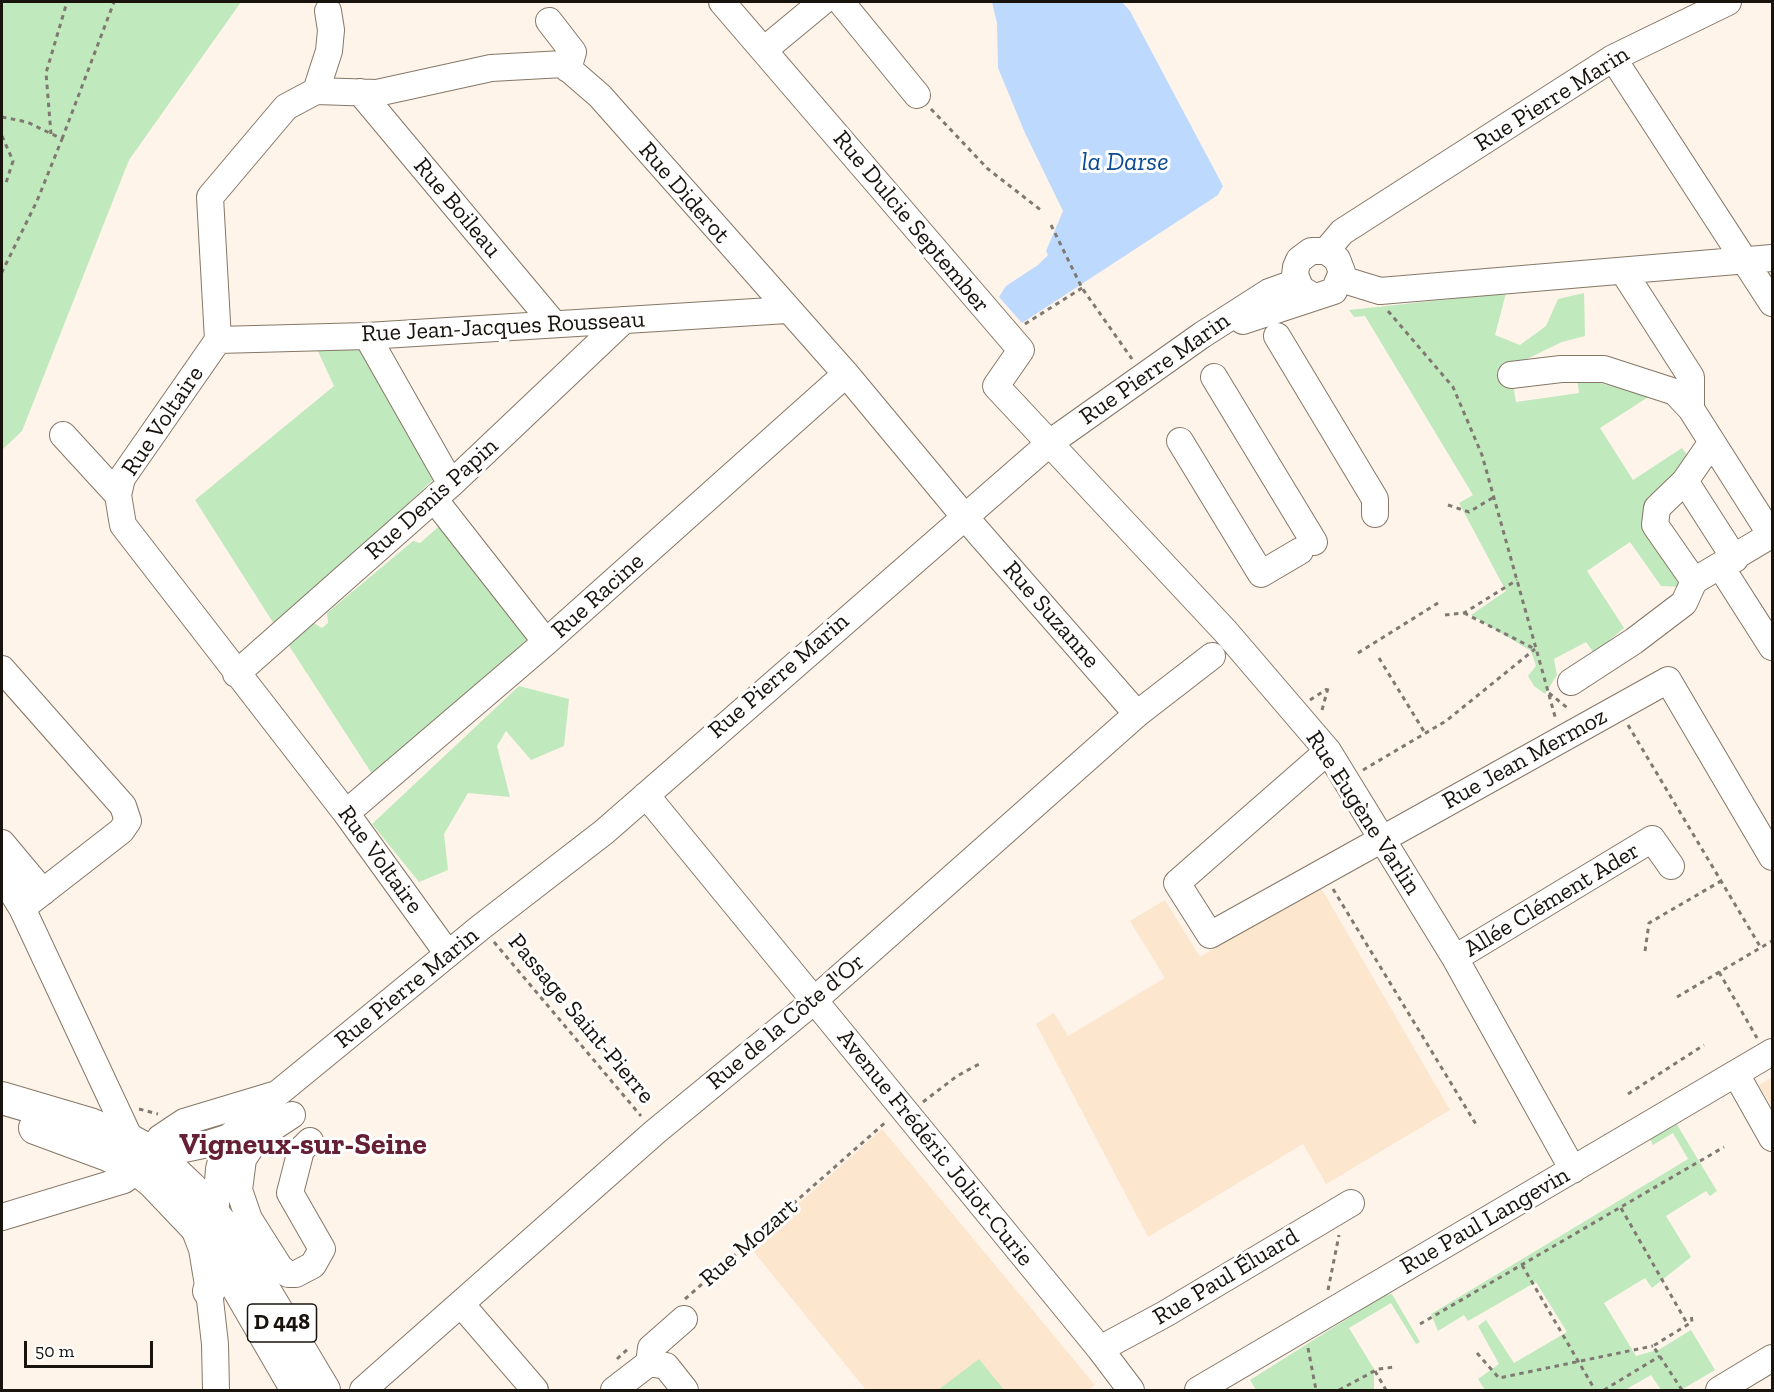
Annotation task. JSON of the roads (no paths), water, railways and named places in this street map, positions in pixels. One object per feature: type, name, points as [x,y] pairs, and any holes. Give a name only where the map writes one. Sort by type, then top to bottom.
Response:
[{"type":"main road","name":"D 448","points":[[2,1098],[90,1124],[141,1156],[153,1182],[204,1220],[213,1245],[297,1390]]},
{"type":"main road","name":"D 448","points":[[2,1115],[108,1155],[141,1156]]},
{"type":"main road","name":"D 448","points":[[233,1278],[324,1390]]},
{"type":"main road","points":[[233,1278],[317,1390]]},
{"type":"street","name":"Rue Dulcie September","points":[[722,2],[1021,350],[996,386],[1051,442]]},
{"type":"street","points":[[764,50],[822,2]]},
{"type":"street","points":[[841,2],[917,95]]},
{"type":"street","name":"Rue Pierre Marin","points":[[1326,251],[1342,232],[1613,58],[1728,2]]},
{"type":"street","points":[[328,10],[331,30],[329,51],[316,91],[377,93],[491,68],[563,64],[568,69],[573,52],[549,21]]},
{"type":"street","points":[[1613,58],[1773,303]]},
{"type":"street","name":"Rue Diderot","points":[[568,69],[600,96],[846,374],[964,516]]},
{"type":"street","name":"Rue Voltaire","points":[[316,91],[286,107],[210,197],[218,340],[122,478],[118,495],[123,525],[236,674],[346,813],[448,954]]},
{"type":"street","name":"Rue Boileau","points":[[360,92],[554,324]]},
{"type":"street","points":[[1311,251],[1326,251],[1332,254],[1341,265],[1341,279],[1339,286],[1328,295],[1305,290],[1296,267],[1299,260],[1311,251]]},
{"type":"street","points":[[1341,279],[1380,291],[1773,258]]},
{"type":"street","points":[[1623,271],[1691,376],[1691,408]]},
{"type":"street","name":"Rue Pierre Marin","points":[[141,1156],[180,1151],[227,1138],[255,1118],[277,1094],[448,954],[604,832],[1051,442],[1202,335],[1305,290]]},
{"type":"street","name":"Rue Jean-Jacques Rousseau","points":[[218,340],[367,336],[787,310]]},
{"type":"street","name":"Rue Denis Papin","points":[[236,674],[443,491],[624,320]]},
{"type":"street","points":[[367,336],[443,491],[546,642]]},
{"type":"street","points":[[1277,336],[1375,499],[1375,514]]},
{"type":"street","points":[[1511,375],[1561,369],[1605,369],[1675,392],[1691,408],[1771,536],[1694,581],[1684,603],[1634,641],[1571,682]]},
{"type":"street","name":"Rue Racine","points":[[346,813],[546,642],[846,374]]},
{"type":"street","points":[[1180,441],[1261,574],[1307,547],[1214,377]]},
{"type":"street","points":[[63,435],[118,495]]},
{"type":"street","name":"Rue Eugène Varlin","points":[[1051,442],[1226,632],[1328,751],[1455,958],[1573,1170]]},
{"type":"street","points":[[1694,581],[1655,525],[1657,508],[1685,481],[1712,442]]},
{"type":"street","points":[[1685,481],[1773,647]]},
{"type":"street","name":"Rue Suzanne","points":[[964,516],[1137,714]]},
{"type":"street","name":"Rue de la Côte d'Or","points":[[363,1390],[655,1132],[814,1000],[1137,714],[1212,656]]},
{"type":"street","points":[[2,669],[123,806],[128,821],[121,831],[22,908]]},
{"type":"street","name":"Rue Jean Mermoz","points":[[1328,751],[1177,883],[1210,935],[1668,680],[1773,857]]},
{"type":"street","name":"Avenue Frédéric Joliot-Curie","points":[[646,795],[1100,1349],[1131,1390]]},
{"type":"street","name":"Allée Clément Ader","points":[[1455,958],[1652,839],[1671,866]]},
{"type":"street","points":[[2,843],[43,892]]},
{"type":"street","points":[[2,876],[22,908],[141,1156],[124,1180],[2,1217]]},
{"type":"street","name":"Rue Paul Langevin","points":[[1198,1390],[1770,1053]]},
{"type":"street","points":[[1736,1074],[1773,1138]]},
{"type":"street","name":"Rue Pierre Marin","points":[[141,1156],[160,1138],[184,1122],[277,1094]]},
{"type":"street","points":[[292,1115],[260,1136],[243,1159],[240,1173],[242,1204],[280,1268],[288,1274],[296,1274],[313,1265],[322,1249],[290,1193],[301,1150],[310,1141]]},
{"type":"street","points":[[204,1220],[227,1138]]},
{"type":"street","name":"Rue Paul Éluard","points":[[1100,1349],[1165,1314],[1348,1205]]},
{"type":"street","points":[[216,1390],[215,1344],[220,1317],[230,1306],[233,1278]]},
{"type":"street","points":[[461,1304],[535,1390]]},
{"type":"street","points":[[620,1385],[644,1351],[651,1348],[683,1310]]},
{"type":"street","points":[[644,1351],[666,1366],[685,1390]]},
{"type":"street","points":[[1719,1390],[1773,1358]]},
{"type":"water","name":"la Darse","points":[[992,2],[1122,2],[1130,11],[1223,186],[1218,195],[1022,323],[999,297],[1006,286],[1038,265],[1048,255],[1046,251],[1063,211],[1025,133],[998,68],[997,23]]},
{"type":"district","name":"Vigneux-sur-Seine","points":[[303,1145]]}]
